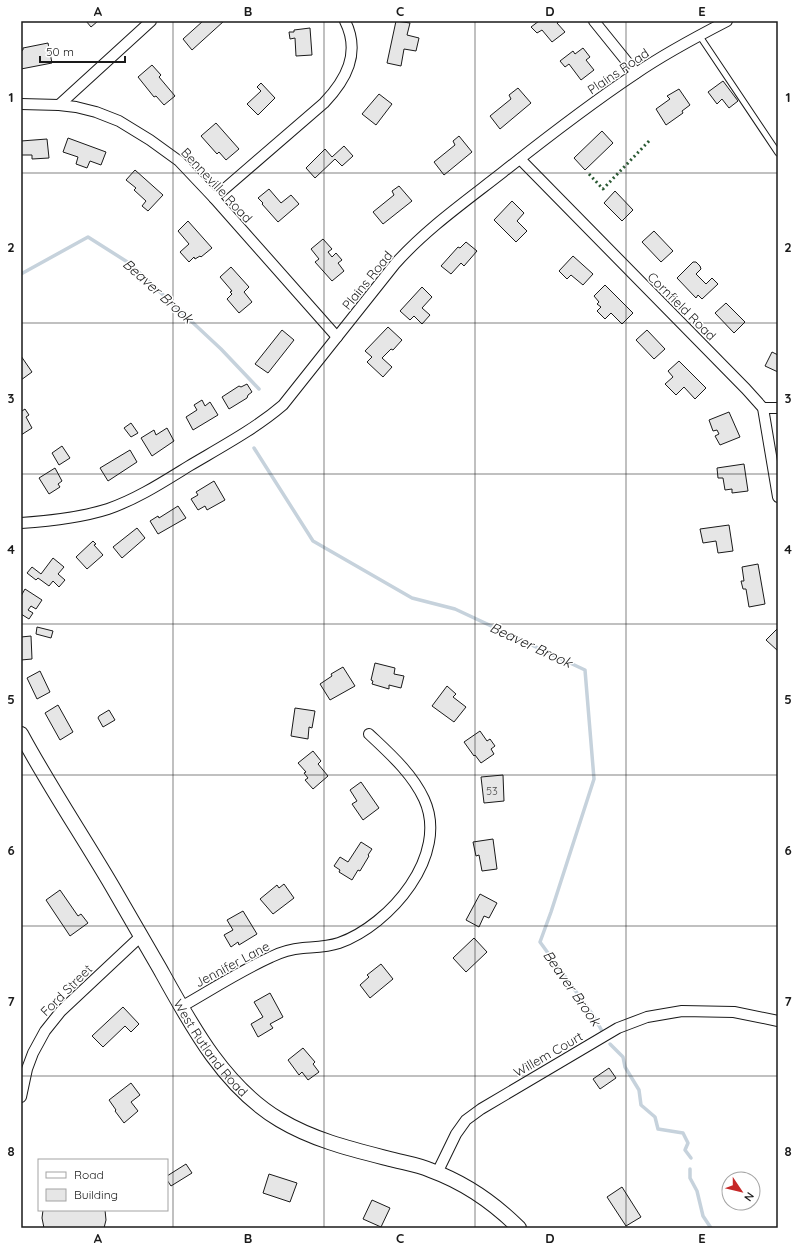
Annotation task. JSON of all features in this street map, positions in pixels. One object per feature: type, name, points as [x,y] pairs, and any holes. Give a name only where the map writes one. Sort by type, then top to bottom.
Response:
[{"type":"main road","name":"West Rutland Road","points":[[21,734],[141,936],[181,1007],[214,1057],[240,1090],[256,1104],[279,1120],[305,1134],[337,1145],[429,1169],[453,1180],[482,1196],[519,1228]]},
{"type":"street","points":[[59,105],[151,21]]},
{"type":"street","points":[[214,198],[336,91],[345,77],[350,62],[352,44],[346,21]]},
{"type":"street","points":[[594,21],[636,73]]},
{"type":"street","name":"Plains Road","points":[[21,523],[63,519],[109,509],[158,485],[230,443],[267,419],[283,405],[395,264],[415,243],[454,210],[566,123],[636,73],[699,35],[727,21]]},
{"type":"street","name":"Benneville Road","points":[[21,104],[59,105],[96,112],[118,121],[150,140],[179,161],[214,198],[337,337]]},
{"type":"street","name":"Cornfield Road","points":[[520,159],[763,408]]},
{"type":"street","points":[[778,408],[763,408],[778,497]]},
{"type":"street","name":"Jennifer Lane","points":[[181,1007],[271,957],[292,949],[327,946],[350,938],[376,922],[387,913],[411,884],[428,848],[430,830],[429,813],[422,795],[410,776],[369,734]]},
{"type":"street","name":"Ford Street","points":[[21,1097],[31,1058],[45,1031],[61,1011],[141,936]]},
{"type":"street","name":"Willem Court","points":[[437,1173],[456,1134],[466,1120],[480,1109],[618,1028],[647,1016],[682,1011],[734,1012],[778,1021]]},
{"type":"lane","points":[[699,35],[778,153]]},
{"type":"building","points":[[86,21],[98,21],[91,27]]},
{"type":"building","points":[[203,21],[224,21],[192,50],[183,39]]},
{"type":"building","points":[[396,21],[410,23],[407,35],[419,38],[416,51],[404,49],[401,66],[387,63]]},
{"type":"building","points":[[539,21],[560,21],[557,23],[565,32],[552,42],[542,30],[537,33],[531,27]]},
{"type":"building","points":[[310,28],[312,55],[296,56],[295,38],[290,39],[289,32]]},
{"type":"building","points":[[48,43],[52,63],[21,69],[21,51],[23,48]]},
{"type":"building","points":[[583,48],[590,57],[586,60],[594,70],[581,80],[569,64],[565,67],[560,61],[573,51],[575,54]]},
{"type":"building","points":[[152,65],[161,75],[159,77],[175,96],[164,105],[156,96],[154,97],[138,77]]},
{"type":"building","points":[[723,81],[738,101],[729,108],[722,99],[717,104],[708,92]]},
{"type":"building","points":[[261,83],[275,98],[258,115],[247,104],[261,91],[257,87]]},
{"type":"building","points":[[518,88],[531,103],[500,129],[490,116],[511,99],[509,95]]},
{"type":"building","points":[[679,89],[690,105],[682,111],[683,113],[666,125],[656,109],[670,99],[667,96]]},
{"type":"building","points":[[379,94],[392,104],[376,125],[362,114]]},
{"type":"building","points":[[216,123],[239,149],[226,160],[219,152],[217,154],[201,136]]},
{"type":"building","points":[[602,131],[613,143],[585,170],[574,158]]},
{"type":"building","points":[[459,136],[472,152],[444,175],[434,162],[455,145],[453,141]]},
{"type":"building","points":[[68,138],[106,152],[101,165],[90,161],[87,168],[76,164],[78,157],[63,152]]},
{"type":"building","points":[[47,139],[49,158],[32,159],[32,155],[21,155],[21,141]]},
{"type":"building","points":[[344,146],[353,156],[342,166],[335,159],[315,178],[306,168],[325,149],[332,157]]},
{"type":"building","points":[[135,170],[163,195],[148,211],[142,206],[146,201],[134,190],[136,188],[126,180]]},
{"type":"building","points":[[399,186],[412,201],[383,224],[373,212],[394,195],[392,191]]},
{"type":"building","points":[[269,189],[281,203],[291,195],[299,204],[278,222],[258,198]]},
{"type":"building","points":[[615,191],[633,210],[622,221],[604,203]]},
{"type":"building","points":[[512,201],[524,213],[517,221],[527,231],[516,242],[494,220]]},
{"type":"building","points":[[188,221],[212,248],[201,257],[200,256],[195,259],[194,257],[189,262],[180,252],[189,244],[178,231]]},
{"type":"building","points":[[654,231],[673,251],[661,262],[642,242]]},
{"type":"building","points":[[323,239],[332,249],[328,252],[332,257],[336,253],[342,260],[338,263],[344,271],[332,281],[315,262],[319,259],[311,249]]},
{"type":"building","points":[[466,242],[477,251],[464,266],[461,263],[451,274],[441,266],[458,247],[460,248]]},
{"type":"building","points":[[573,256],[593,274],[583,285],[571,275],[567,279],[559,271]]},
{"type":"building","points":[[693,262],[696,262],[700,266],[701,269],[696,274],[706,284],[712,278],[718,284],[702,299],[698,295],[696,298],[677,278]]},
{"type":"building","points":[[231,267],[249,287],[244,292],[252,302],[239,313],[227,299],[232,294],[230,292],[232,291],[220,277]]},
{"type":"building","points":[[605,285],[633,313],[622,324],[611,313],[605,319],[597,311],[601,307],[597,304],[599,302],[594,296]]},
{"type":"building","points":[[422,287],[432,297],[422,308],[430,315],[422,324],[414,316],[410,320],[400,311]]},
{"type":"building","points":[[726,303],[745,322],[734,333],[715,313]]},
{"type":"building","points":[[388,327],[402,340],[393,350],[391,349],[382,358],[392,367],[383,377],[367,362],[372,357],[365,351]]},
{"type":"building","points":[[282,330],[294,340],[268,373],[255,364]]},
{"type":"building","points":[[647,330],[665,349],[654,359],[636,340]]},
{"type":"building","points":[[772,352],[778,355],[778,372],[765,366]]},
{"type":"building","points":[[21,356],[32,372],[21,380]]},
{"type":"building","points":[[679,361],[706,388],[695,399],[684,387],[676,395],[665,384],[673,377],[668,371]]},
{"type":"building","points":[[247,384],[252,392],[247,398],[229,409],[222,397],[239,386],[241,387]]},
{"type":"building","points":[[202,400],[205,406],[210,402],[218,415],[193,430],[186,417],[197,410],[194,405]]},
{"type":"building","points":[[21,409],[22,411],[25,409],[29,415],[26,417],[32,428],[21,435]]},
{"type":"building","points":[[729,412],[740,437],[720,445],[715,436],[719,434],[717,430],[713,431],[709,420]]},
{"type":"building","points":[[131,423],[138,433],[131,437],[124,428]]},
{"type":"building","points":[[167,428],[174,441],[152,456],[141,438],[154,430],[156,435]]},
{"type":"building","points":[[62,446],[70,458],[59,465],[52,453]]},
{"type":"building","points":[[130,450],[137,462],[108,481],[100,468]]},
{"type":"building","points":[[744,464],[748,491],[732,493],[732,489],[725,490],[723,478],[718,478],[717,468]]},
{"type":"building","points":[[55,468],[62,481],[58,484],[60,487],[49,494],[39,478]]},
{"type":"building","points":[[214,481],[225,500],[207,510],[205,506],[198,510],[191,499],[198,495],[196,492]]},
{"type":"building","points":[[178,506],[186,518],[158,534],[150,521],[158,516],[159,518]]},
{"type":"building","points":[[729,525],[733,551],[718,553],[716,541],[703,543],[700,529]]},
{"type":"building","points":[[137,528],[145,538],[122,558],[113,547]]},
{"type":"building","points":[[93,541],[96,544],[94,545],[103,555],[87,569],[76,557]]},
{"type":"building","points":[[53,558],[64,567],[58,574],[65,580],[59,587],[53,581],[49,586],[38,578],[36,580],[27,573],[32,567],[41,574]]},
{"type":"building","points":[[758,564],[765,604],[749,607],[746,589],[743,589],[741,581],[744,581],[742,567]]},
{"type":"building","points":[[25,589],[42,600],[36,609],[31,606],[28,610],[33,613],[29,619],[21,614],[21,596]]},
{"type":"building","points":[[37,627],[53,631],[51,638],[36,634]]},
{"type":"building","points":[[778,629],[778,651],[766,640]]},
{"type":"building","points":[[31,636],[32,659],[21,660],[21,637]]},
{"type":"building","points":[[375,663],[395,668],[394,674],[404,676],[401,688],[389,685],[389,689],[372,684],[373,681],[371,680]]},
{"type":"building","points":[[343,667],[355,686],[330,700],[320,684],[332,676],[331,674]]},
{"type":"building","points":[[40,671],[50,692],[37,699],[27,678]]},
{"type":"building","points":[[447,686],[456,694],[453,697],[466,707],[454,722],[432,706]]},
{"type":"building","points":[[58,705],[73,732],[60,740],[45,713]]},
{"type":"building","points":[[295,708],[315,711],[312,728],[309,727],[308,739],[291,736]]},
{"type":"building","points":[[109,710],[115,720],[103,727],[98,718]]},
{"type":"building","points":[[480,731],[487,741],[490,739],[495,746],[491,749],[494,754],[481,763],[464,742]]},
{"type":"building","points":[[313,751],[321,761],[318,764],[328,776],[313,789],[305,780],[308,778],[304,773],[306,772],[298,763]]},
{"type":"building","points":[[503,775],[504,801],[484,803],[481,777]]},
{"type":"building","points":[[361,782],[379,808],[363,820],[352,804],[357,801],[350,790]]},
{"type":"building","points":[[493,839],[497,869],[482,871],[479,855],[476,856],[473,842]]},
{"type":"building","points":[[361,842],[372,849],[360,871],[358,870],[352,880],[339,872],[340,870],[334,866],[340,857],[348,862]]},
{"type":"building","points":[[284,884],[294,898],[273,914],[260,899],[277,885],[279,888]]},
{"type":"building","points":[[60,890],[78,916],[81,914],[88,923],[70,936],[46,900]]},
{"type":"building","points":[[480,894],[497,903],[489,918],[484,916],[479,927],[466,920]]},
{"type":"building","points":[[243,911],[257,934],[239,945],[238,942],[231,947],[224,935],[233,930],[227,920]]},
{"type":"building","points":[[474,938],[487,952],[466,972],[453,958]]},
{"type":"building","points":[[381,964],[393,979],[370,998],[360,985],[369,977],[367,975]]},
{"type":"building","points":[[270,993],[283,1017],[270,1024],[273,1028],[258,1037],[251,1024],[263,1017],[254,1002]]},
{"type":"building","points":[[123,1007],[139,1024],[131,1032],[125,1026],[103,1047],[92,1036]]},
{"type":"building","points":[[303,1048],[315,1062],[313,1064],[319,1072],[308,1080],[302,1072],[299,1075],[288,1060]]},
{"type":"building","points":[[609,1068],[616,1078],[600,1089],[593,1079]]},
{"type":"building","points":[[131,1083],[140,1095],[131,1102],[138,1111],[124,1123],[109,1100]]},
{"type":"building","points":[[186,1164],[192,1173],[171,1186],[168,1182],[168,1175]]},
{"type":"building","points":[[269,1174],[297,1183],[290,1202],[263,1193]]},
{"type":"building","points":[[622,1187],[641,1217],[626,1226],[607,1197]]},
{"type":"building","points":[[372,1200],[390,1208],[381,1227],[363,1219]]},
{"type":"building","points":[[43,1211],[105,1211],[106,1220],[104,1228],[44,1228],[42,1218]]},
{"type":"waterway","name":"Beaver Brook","points":[[21,274],[88,237],[129,263],[221,349],[259,389]]},
{"type":"waterway","name":"Beaver Brook","points":[[254,448],[313,541],[412,598],[455,609],[585,670],[594,779],[540,942],[593,1015],[602,1031]]},
{"type":"waterway","name":"Beaver Brook","points":[[610,1044],[623,1057],[625,1067],[639,1090],[641,1105],[655,1117],[658,1129],[683,1133],[688,1143],[685,1150],[691,1158]]},
{"type":"waterway","name":"Beaver Brook","points":[[690,1169],[690,1178],[697,1191],[703,1216],[711,1228]]},
{"type":"hedge","points":[[589,174],[603,189],[650,140]]}]
